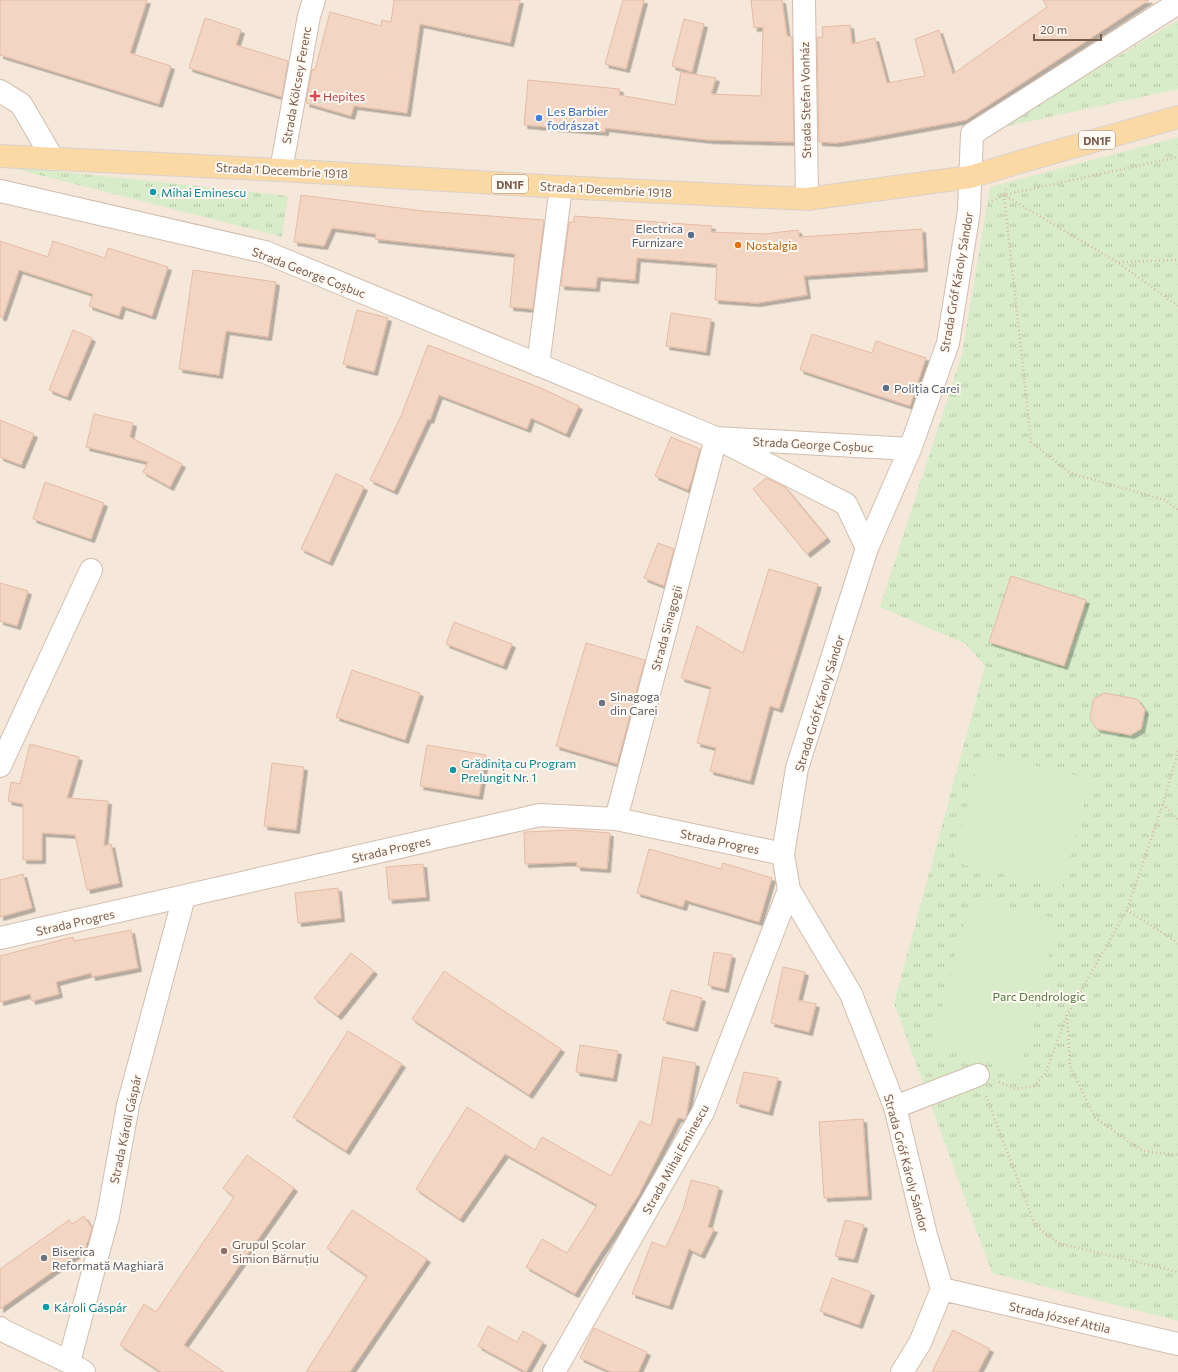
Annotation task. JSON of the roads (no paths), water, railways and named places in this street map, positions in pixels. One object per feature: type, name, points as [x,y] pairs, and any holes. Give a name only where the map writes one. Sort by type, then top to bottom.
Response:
[{"type":"main road","name":"Strada 1 Decembrie 1918","points":[[0,156],[807,199],[970,177],[1178,117]]},
{"type":"street","name":"Strada Kölcsey Ferenc","points":[[281,170],[309,16],[314,0]]},
{"type":"street","name":"Strada Stefan Vonház","points":[[804,0],[807,199]]},
{"type":"street","name":"Strada Gróf Károly Sándor","points":[[942,1289],[926,1235],[895,1107],[850,994],[789,890],[784,854],[797,768],[867,548],[910,449],[948,343],[970,211],[972,134],[1178,3]]},
{"type":"street","points":[[0,91],[21,104],[53,159]]},
{"type":"street","points":[[538,365],[561,187]]},
{"type":"street","name":"Strada George Coșbuc","points":[[0,191],[265,252],[716,438],[846,504],[867,548]]},
{"type":"street","name":"Strada George Coșbuc","points":[[716,438],[910,449]]},
{"type":"street","name":"Strada Sinagogii","points":[[616,819],[716,438]]},
{"type":"street","points":[[0,766],[91,570]]},
{"type":"street","name":"Strada Progres","points":[[0,938],[540,815],[616,819],[784,854]]},
{"type":"street","name":"Strada Mihai Eminescu","points":[[554,1372],[703,1112],[789,890]]},
{"type":"street","name":"Strada Károli Gáspár","points":[[77,1367],[108,1216],[128,1105],[184,897]]},
{"type":"street","points":[[895,1107],[978,1075]]},
{"type":"street","points":[[902,1372],[920,1343],[942,1289]]},
{"type":"street","name":"Strada József Attila","points":[[942,1289],[1178,1344]]},
{"type":"street","points":[[0,1328],[77,1367]]},
{"type":"place","name":"Hepites","points":[[315,96]]},
{"type":"place","name":"Les Barbier fodrászat","points":[[539,118]]},
{"type":"place","name":"Mihai Eminescu","points":[[153,192]]},
{"type":"place","name":"Electrica Furnizare","points":[[691,235]]},
{"type":"place","name":"Nostalgia","points":[[738,245]]},
{"type":"place","name":"Poliția Carei","points":[[886,388]]},
{"type":"place","name":"Sinagoga din Carei","points":[[602,703]]},
{"type":"place","name":"Grădinița cu Program Prelungit Nr. 1","points":[[453,770]]},
{"type":"place","name":"Grupul Școlar Simion Bărnuțiu","points":[[224,1251]]},
{"type":"place","name":"Biserica Reformată Maghiară","points":[[44,1258]]},
{"type":"place","name":"Károli Gáspár","points":[[46,1307]]},
{"type":"park label","name":"Parc Dendrologic","points":[[1039,996]]}]
